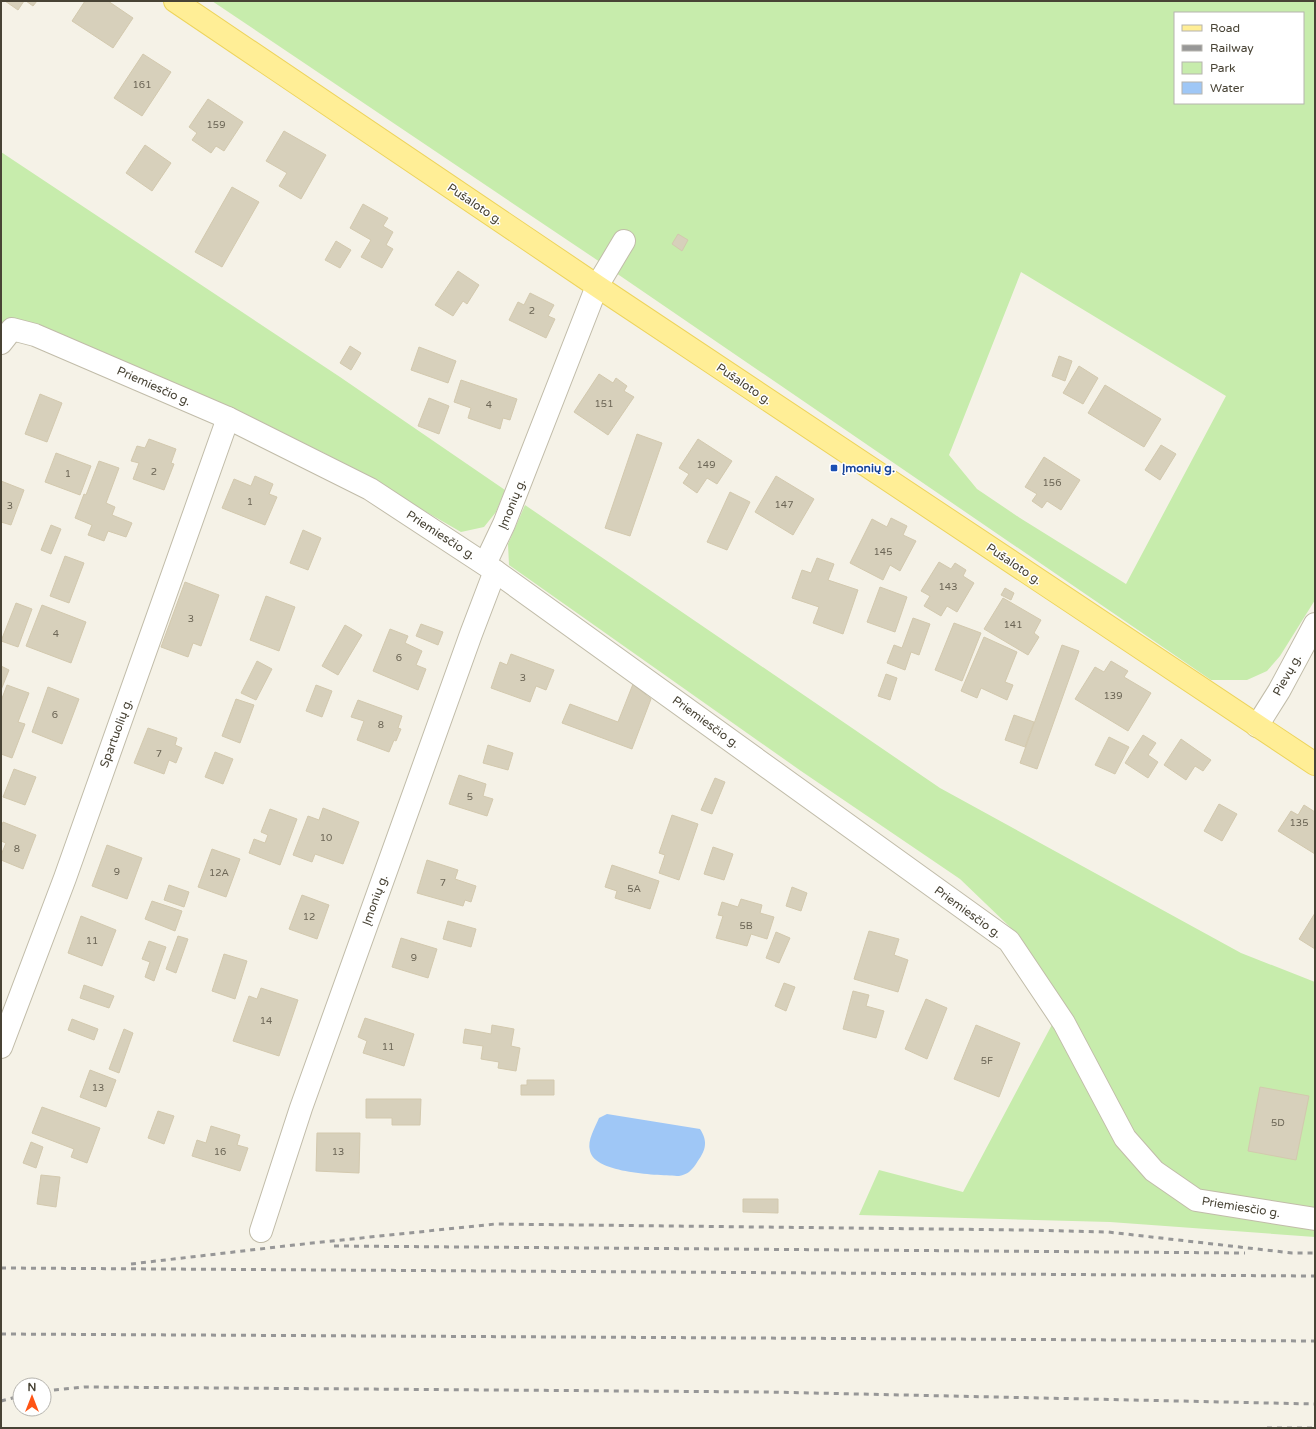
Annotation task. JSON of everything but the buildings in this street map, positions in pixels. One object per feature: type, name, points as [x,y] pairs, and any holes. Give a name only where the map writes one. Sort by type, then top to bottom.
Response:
[{"type":"main road","name":"Pušaloto g.","points":[[175,1],[597,286],[1315,764]]},
{"type":"street","name":"Įmonių g.","points":[[261,1231],[301,1108],[471,634],[504,524],[597,286],[624,241]]},
{"type":"street","name":"Priemiesčio g.","points":[[1,343],[12,329],[35,335],[228,418],[370,489],[490,568],[1009,941],[1064,1023],[1125,1138],[1154,1171],[1196,1200],[1315,1219]]},
{"type":"street","name":"Spartuolių g.","points":[[1,1047],[65,878],[228,418]]},
{"type":"street","name":"Pievų g.","points":[[1257,726],[1279,691],[1315,624]]},
{"type":"green space","points":[[212,1],[1315,1],[1315,600],[1280,656],[1267,671],[1247,680],[1211,680],[597,260]],"holes":[[[1021,272],[1226,396],[1126,584],[1020,518],[977,489],[949,455]]]},
{"type":"green space","points":[[1,152],[340,377],[505,490],[496,512],[484,527],[461,532],[324,453],[215,404],[1,331]]},
{"type":"green space","points":[[525,505],[940,788],[1241,953],[1315,982],[1315,1237],[1110,1222],[859,1215],[879,1170],[963,1192],[1063,1004],[1010,927],[960,879],[801,771],[509,565],[508,544]]},
{"type":"water","points":[[607,1114],[700,1129],[705,1143],[704,1151],[691,1170],[679,1176],[644,1174],[615,1169],[594,1159],[589,1147],[592,1134],[599,1118]]},
{"type":"railway","points":[[131,1264],[495,1224],[1108,1232],[1292,1253],[1315,1253]]},
{"type":"railway","points":[[334,1246],[1245,1253]]},
{"type":"railway","points":[[1,1268],[1315,1276]]},
{"type":"railway","points":[[1,1334],[1315,1341]]},
{"type":"railway","points":[[52,1390],[85,1387],[767,1392],[1315,1404]]},
{"type":"railway","points":[[1,1401],[12,1398]]},
{"type":"railway","points":[[1267,1428],[1315,1428]]},
{"type":"place","name":"Įmonių g.","points":[[834,468]]}]
